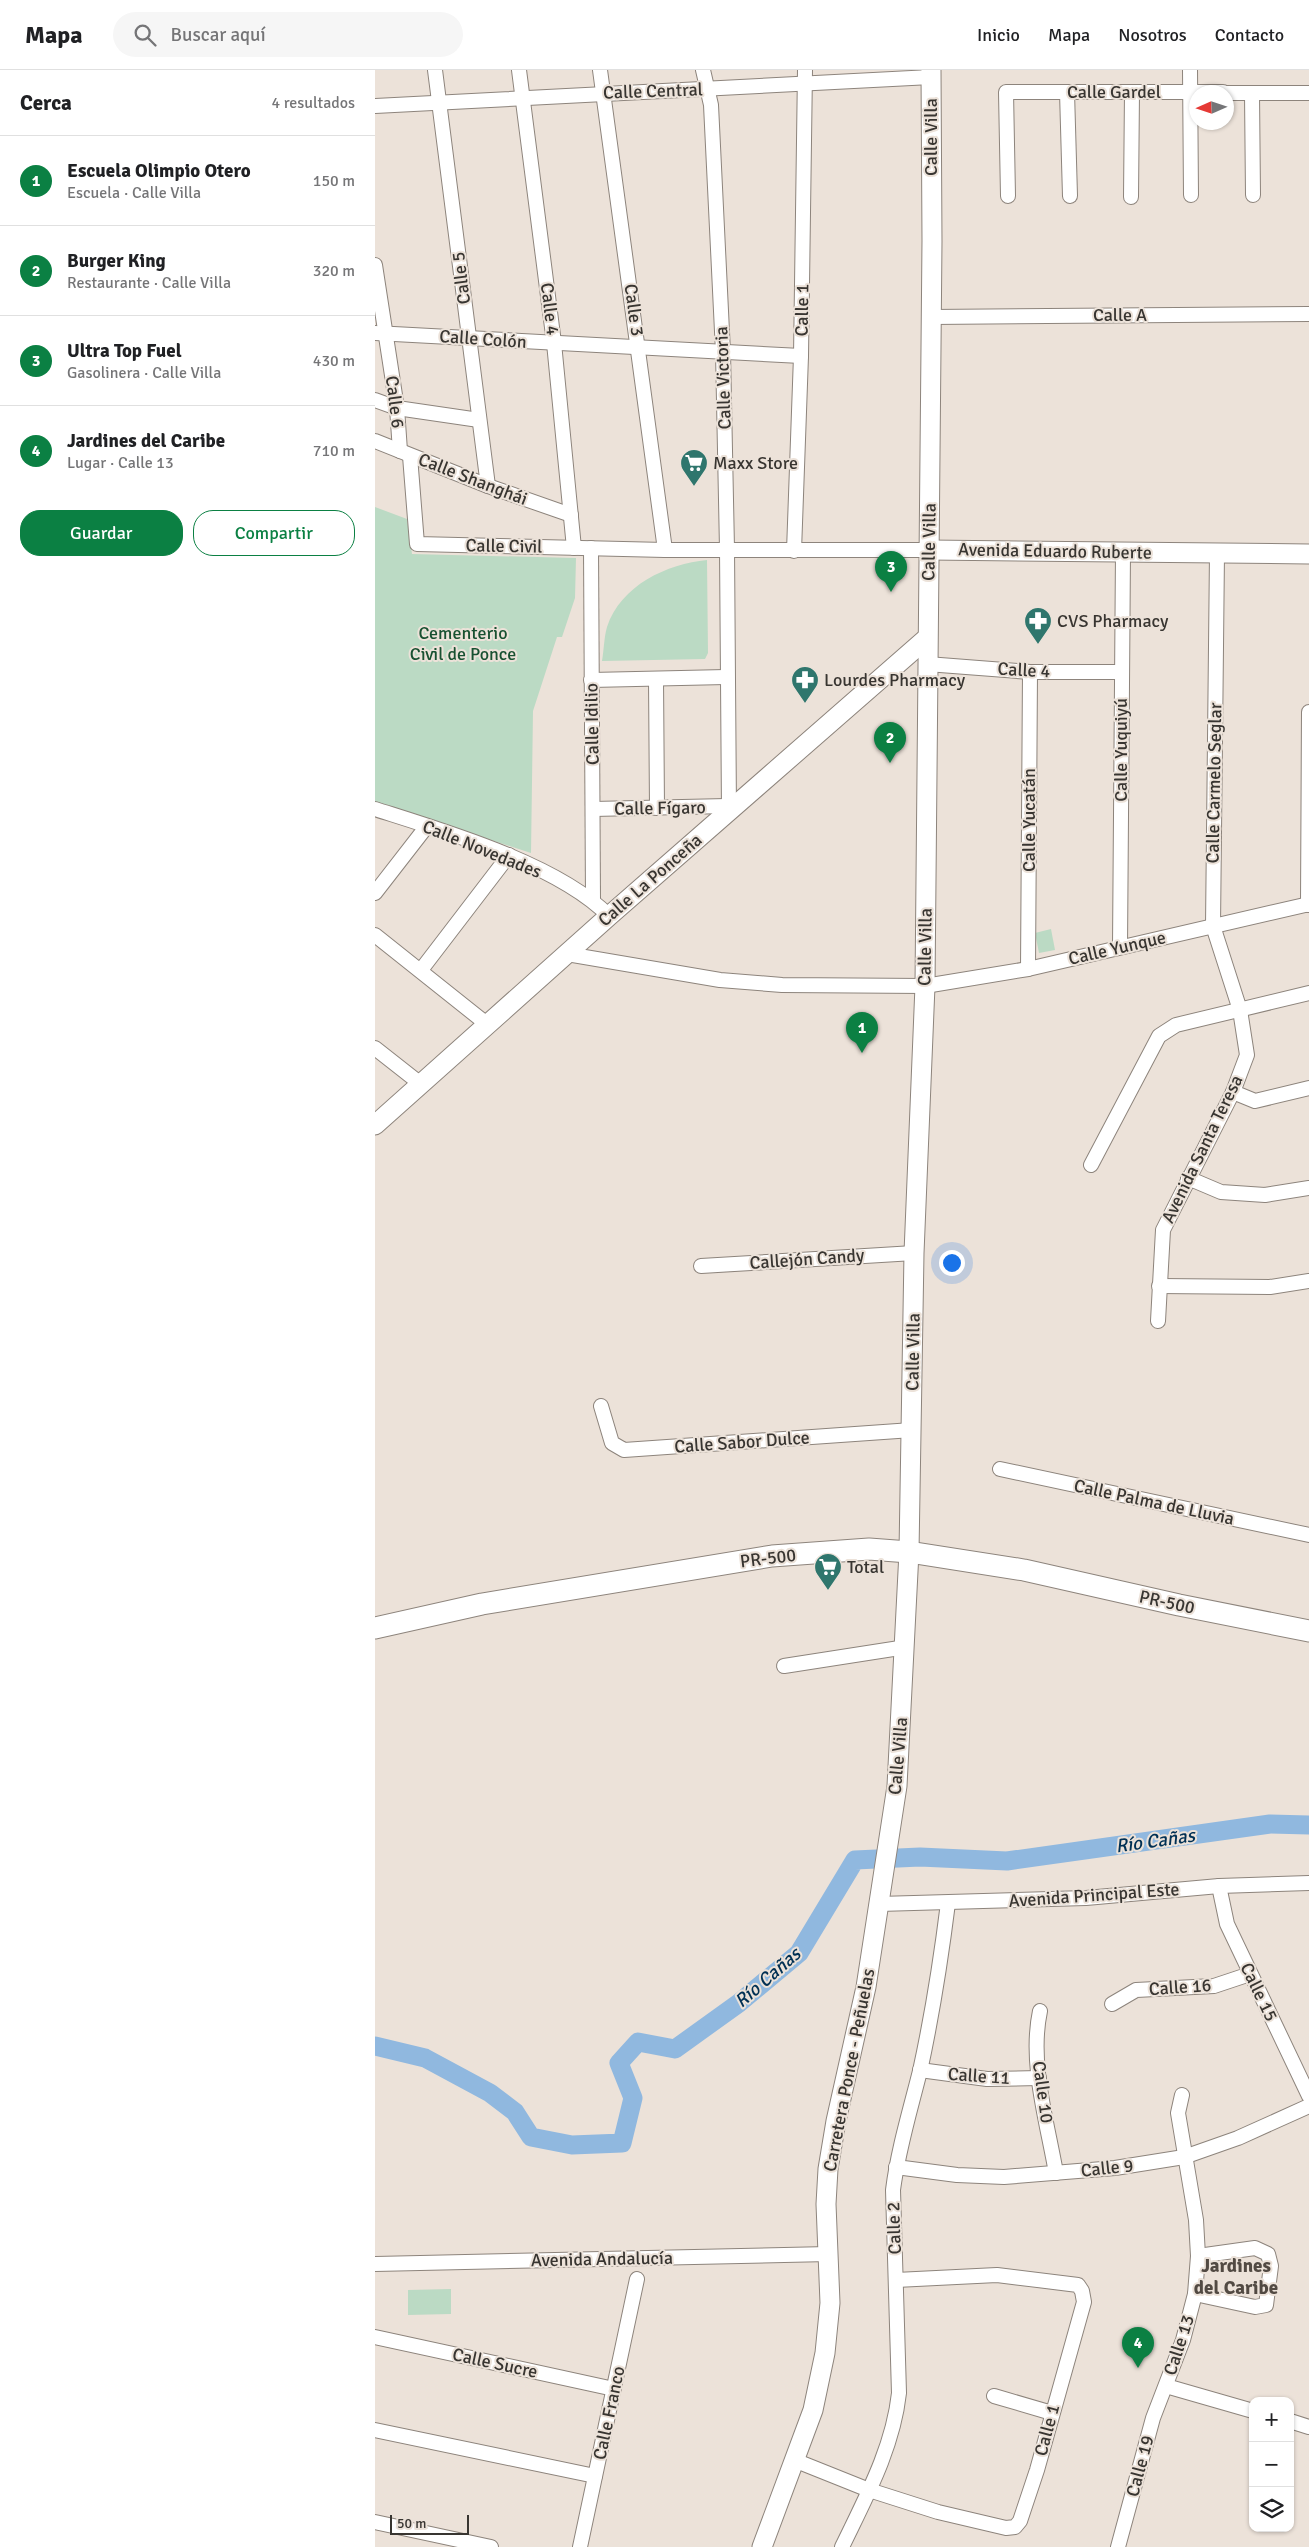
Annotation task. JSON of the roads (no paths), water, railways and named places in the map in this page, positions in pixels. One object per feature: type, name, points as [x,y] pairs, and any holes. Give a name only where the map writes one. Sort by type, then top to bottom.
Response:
[{"type":"highway","name":"PR-500","points":[[375,1628],[482,1604],[772,1556],[869,1550],[909,1552],[1024,1570],[1179,1606],[1309,1631]]},
{"type":"main road","name":"Calle Villa","points":[[891,1823],[897,1786],[906,1647],[915,1253],[925,986],[931,317],[931,74]]},
{"type":"main road","name":"Avenida Eduardo Ruberte","points":[[929,550],[1309,554]]},
{"type":"main road","name":"Calle La Ponceña","points":[[375,1125],[489,1025],[728,809],[927,638]]},
{"type":"main road","name":"Carretera Ponce - Peñuelas","points":[[762,2547],[813,2410],[825,2353],[831,2304],[826,2204],[828,2169],[836,2121],[866,1987],[891,1823]]},
{"type":"street","name":"Calle 5","points":[[435,70],[488,486]]},
{"type":"street","name":"Calle 4","points":[[519,70],[554,344],[574,548]]},
{"type":"street","name":"Calle 3","points":[[600,70],[639,346],[665,550]]},
{"type":"street","name":"Calle Victoria","points":[[703,70],[711,105],[723,352],[727,549],[728,809]]},
{"type":"street","points":[[1190,70],[1191,85]]},
{"type":"street","name":"Calle Central","points":[[375,106],[439,101],[708,89],[805,77],[931,74]]},
{"type":"street","name":"Calle 1","points":[[794,550],[801,356],[805,77]]},
{"type":"street","name":"Calle Gardel","points":[[1008,196],[1005,92],[1189,91]]},
{"type":"street","points":[[1067,92],[1070,196]]},
{"type":"street","points":[[1131,197],[1132,92]]},
{"type":"street","points":[[1234,93],[1309,93]]},
{"type":"street","points":[[1252,94],[1253,195]]},
{"type":"street","points":[[1191,130],[1191,195]]},
{"type":"street","name":"Calle 6","points":[[375,264],[380,333],[405,453],[417,544]]},
{"type":"street","name":"Calle A","points":[[931,317],[1309,314]]},
{"type":"street","name":"Calle Colón","points":[[380,333],[468,336],[554,344],[639,346],[801,356]]},
{"type":"street","points":[[375,400],[397,408],[479,420]]},
{"type":"street","name":"Calle Shanghái","points":[[375,441],[488,486],[571,515]]},
{"type":"street","name":"Calle Civil","points":[[417,544],[591,548]]},
{"type":"street","name":"Avenida Eduardo Ruberte","points":[[591,548],[665,550],[929,550]]},
{"type":"street","name":"Calle Idilio","points":[[591,548],[593,899]]},
{"type":"street","name":"Calle Yuquiyú","points":[[1120,947],[1123,552]]},
{"type":"street","name":"Calle Carmelo Seglar","points":[[1217,553],[1213,926],[1240,1010]]},
{"type":"street","name":"Calle 4","points":[[927,664],[1030,672],[1122,672]]},
{"type":"street","name":"Calle Yucatán","points":[[1028,969],[1030,672]]},
{"type":"street","points":[[591,680],[727,677]]},
{"type":"street","points":[[656,680],[657,808]]},
{"type":"street","points":[[1308,905],[1309,712]]},
{"type":"street","name":"Calle Novedades","points":[[375,809],[509,855],[593,899],[609,916]]},
{"type":"street","name":"Calle Fígaro","points":[[593,809],[728,809]]},
{"type":"street","points":[[375,893],[427,826]]},
{"type":"street","points":[[421,970],[509,855]]},
{"type":"street","name":"Calle Yunque","points":[[567,954],[719,980],[782,985],[925,986],[1028,969],[1308,905]]},
{"type":"street","points":[[375,935],[489,1025]]},
{"type":"street","points":[[1091,1165],[1159,1036],[1176,1025],[1309,993]]},
{"type":"street","name":"Avenida Santa Teresa","points":[[1158,1320],[1163,1230],[1233,1092],[1247,1055],[1240,1010]]},
{"type":"street","points":[[375,1048],[422,1084]]},
{"type":"street","points":[[1233,1092],[1255,1101],[1309,1088]]},
{"type":"street","points":[[1189,1178],[1221,1192],[1265,1195],[1309,1188]]},
{"type":"street","name":"Callejón Candy","points":[[701,1266],[915,1253]]},
{"type":"street","points":[[1159,1286],[1270,1287],[1309,1281]]},
{"type":"street","name":"Calle Sabor Dulce","points":[[601,1406],[612,1442],[624,1450],[912,1430]]},
{"type":"street","name":"Calle Palma de Lluvia","points":[[1000,1469],[1309,1535]]},
{"type":"street","points":[[784,1666],[906,1647]]},
{"type":"street","name":"Avenida Principal Este","points":[[881,1896],[948,1903],[1087,1898],[1219,1886],[1309,1883]]},
{"type":"street","name":"Calle 15","points":[[1219,1886],[1227,1924],[1309,2096]]},
{"type":"street","name":"Calle 2","points":[[842,2547],[891,2438],[897,2417],[899,2393],[893,2190],[896,2167],[920,2070],[939,1976],[948,1903]]},
{"type":"street","name":"Calle 16","points":[[1112,2004],[1136,1990],[1214,1986],[1250,1974]]},
{"type":"street","name":"Calle 10","points":[[1040,2010],[1036,2028],[1039,2078],[1056,2173]]},
{"type":"street","name":"Calle 11","points":[[920,2070],[987,2079],[1039,2078]]},
{"type":"street","name":"Calle 13","points":[[1182,2095],[1178,2113],[1196,2220],[1198,2256],[1195,2294],[1166,2386],[1249,2409]]},
{"type":"street","name":"Calle 9","points":[[896,2167],[957,2175],[1004,2177],[1115,2168],[1184,2157],[1237,2138],[1309,2106]]},
{"type":"street","points":[[1195,2294],[1255,2308],[1266,2305],[1271,2266],[1268,2254],[1255,2248],[1198,2256]]},
{"type":"street","name":"Avenida Andalucía","points":[[375,2264],[829,2254]]},
{"type":"street","name":"Calle 1","points":[[794,2460],[869,2490],[938,2512],[1006,2528],[1015,2527],[1024,2513],[1084,2302],[1082,2291],[1078,2285],[997,2274],[896,2280]]},
{"type":"street","name":"Calle Franco","points":[[581,2547],[637,2279]]},
{"type":"street","name":"Calle Sucre","points":[[375,2337],[614,2389]]},
{"type":"street","name":"Calle 19","points":[[1118,2547],[1153,2418],[1166,2386]]},
{"type":"street","points":[[994,2396],[1052,2413]]},
{"type":"street","points":[[1294,2422],[1309,2427]]},
{"type":"street","points":[[375,2430],[595,2476]]},
{"type":"street","points":[[375,2522],[491,2547]]},
{"type":"waterway","name":"Río Cañas","points":[[375,2046],[425,2058],[490,2093],[515,2112],[531,2137],[572,2145],[622,2143],[633,2098],[619,2063],[638,2042],[675,2049],[739,2003],[799,1953],[855,1860],[920,1857],[1007,1861],[1270,1824],[1309,1825]]},
{"type":"place","name":"Maxx Store","points":[[694,487]]},
{"type":"place","name":"Ultra Top Fuel","points":[[891,592]]},
{"type":"place","name":"CVS Pharmacy","points":[[1038,645]]},
{"type":"place","name":"Lourdes Pharmacy","points":[[805,704]]},
{"type":"place","name":"Burger King","points":[[890,763]]},
{"type":"place","name":"Escuela Olimpio Otero","points":[[862,1053]]},
{"type":"place","name":"Total","points":[[828,1591]]},
{"type":"place","name":"Jardines del Caribe","points":[[1138,2368]]},
{"type":"district","name":"Jardines del Caribe","points":[[1236,2276]]},
{"type":"park label","name":"Cementerio Civil de Ponce","points":[[463,643]]}]
